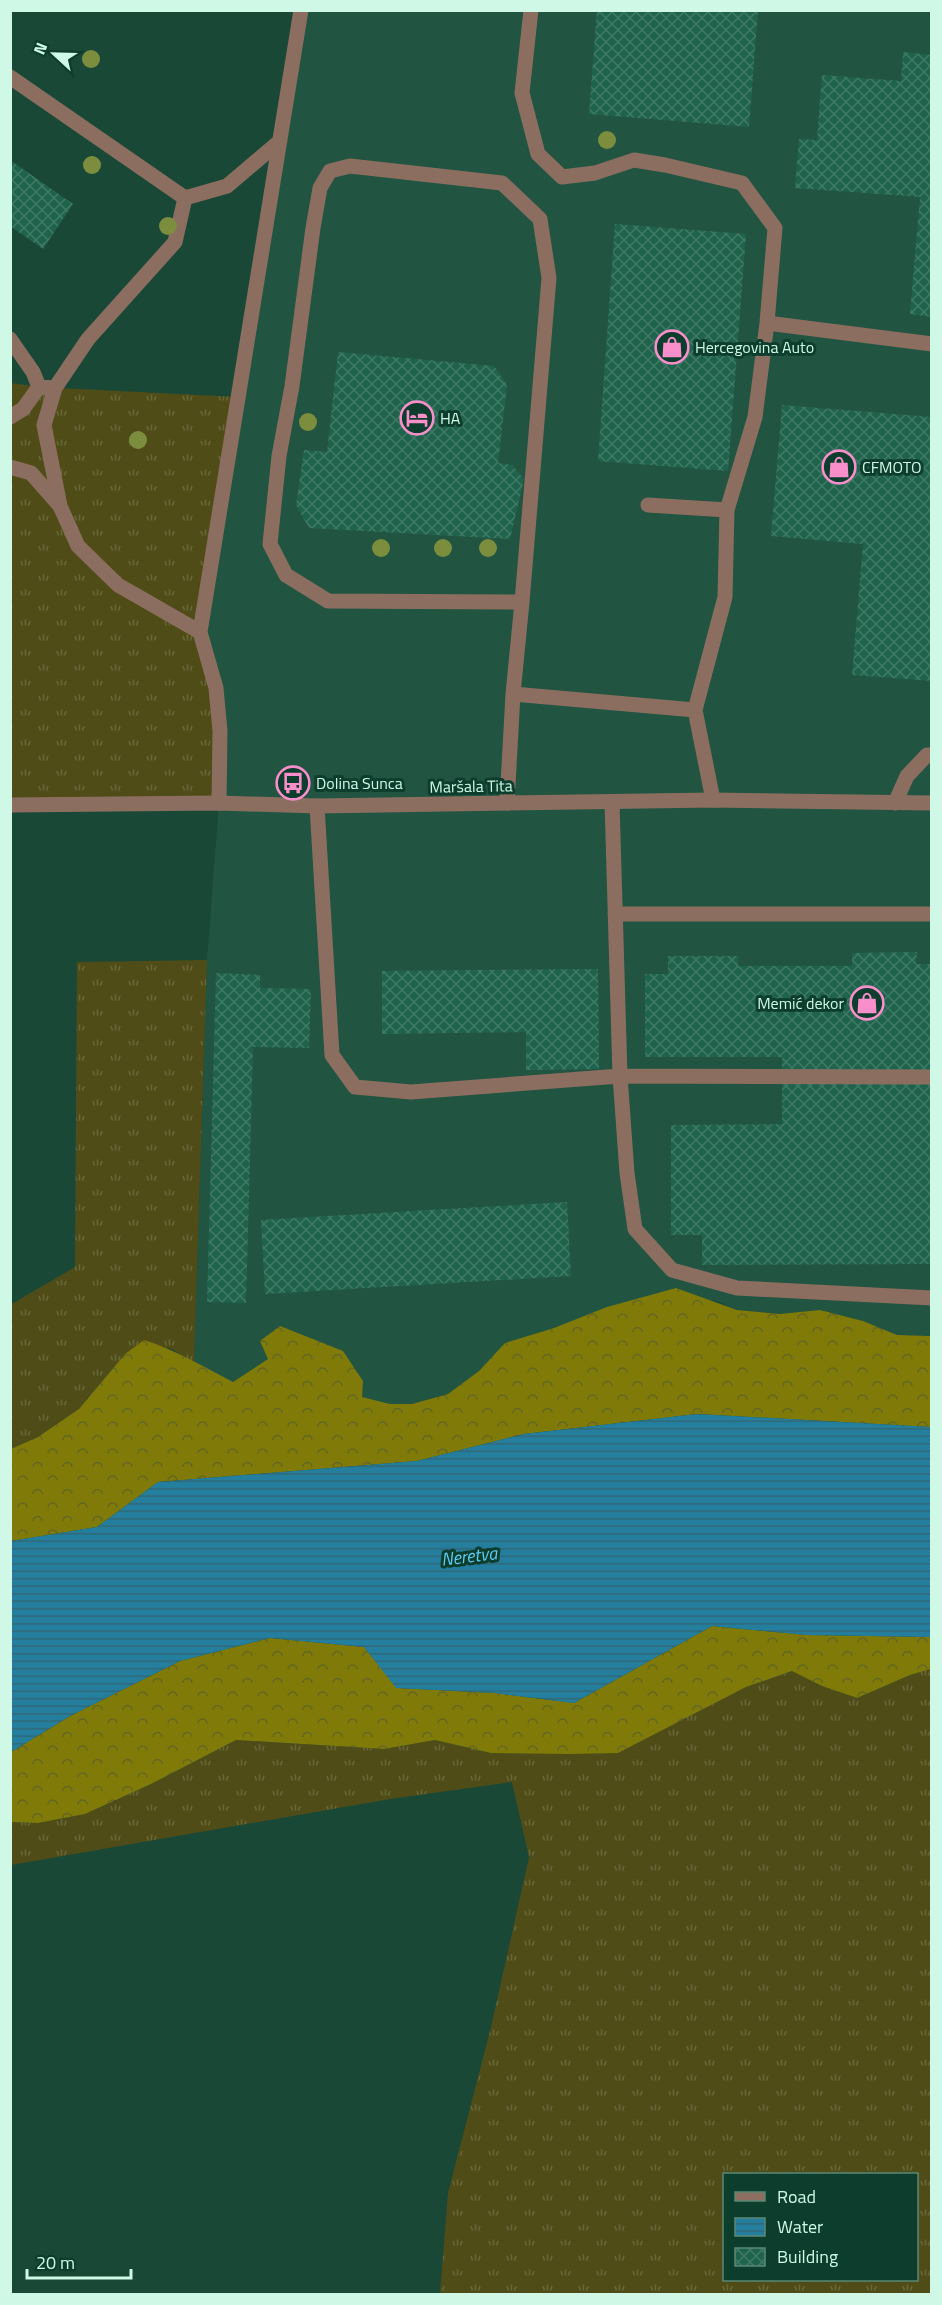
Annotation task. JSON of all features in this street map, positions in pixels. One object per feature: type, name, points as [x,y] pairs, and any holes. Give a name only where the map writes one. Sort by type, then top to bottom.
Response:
[{"type":"street","points":[[219,803],[220,731],[216,688],[200,632],[300,10]]},
{"type":"street","points":[[531,10],[522,93],[538,154],[562,177],[595,173],[634,160],[742,183],[775,228],[767,323],[755,417],[727,510],[724,597],[695,710],[713,800]]},
{"type":"street","points":[[10,77],[185,198]]},
{"type":"street","points":[[185,198],[227,186],[280,141]]},
{"type":"street","points":[[507,803],[513,694],[522,602],[549,278],[540,219],[502,183],[350,166],[330,171],[320,188],[313,228],[279,456],[270,544],[286,575],[328,601],[522,602]]},
{"type":"street","points":[[10,417],[47,388],[175,242],[185,198]]},
{"type":"street","points":[[767,323],[932,344]]},
{"type":"street","points":[[10,339],[47,388],[44,425],[60,507],[78,546],[118,585],[200,632]]},
{"type":"street","points":[[10,467],[31,473],[60,507]]},
{"type":"street","points":[[648,506],[727,510]]},
{"type":"street","points":[[513,694],[695,710]]},
{"type":"street","points":[[895,803],[907,776],[927,755],[932,755]]},
{"type":"street","name":"Maršala Tita","points":[[10,805],[219,803],[317,806],[713,800],[932,803]]},
{"type":"street","points":[[612,802],[620,1076],[627,1173],[635,1229],[672,1270],[737,1288],[932,1298]]},
{"type":"street","points":[[317,806],[332,1055],[355,1088],[411,1092],[620,1076],[932,1077]]},
{"type":"street","points":[[615,914],[932,914]]},
{"type":"shaded area","points":[[301,11],[931,11],[931,1336],[897,1335],[863,1321],[820,1310],[780,1314],[737,1310],[714,1300],[554,1328],[505,1343],[479,1371],[448,1394],[412,1404],[390,1404],[362,1397],[268,1359],[233,1382],[194,1363],[207,960],[219,803],[200,632]]},
{"type":"green space","points":[[10,383],[39,387],[238,397],[200,632],[216,688],[219,803],[11,805]]},
{"type":"green space","points":[[207,960],[194,1363],[170,1348],[125,1354],[79,1409],[38,1437],[11,1449],[10,1305],[75,1267],[77,962]]},
{"type":"green space","points":[[676,1288],[737,1310],[780,1314],[820,1310],[863,1321],[897,1335],[931,1336],[931,1427],[697,1414],[524,1434],[417,1461],[158,1482],[97,1527],[11,1541],[11,1449],[38,1437],[79,1409],[125,1354],[144,1340],[179,1354],[233,1382],[268,1359],[260,1341],[280,1326],[343,1351],[363,1381],[362,1397],[390,1404],[412,1404],[448,1394],[479,1371],[505,1343],[554,1328],[607,1307]]},
{"type":"green space","points":[[712,1626],[807,1635],[931,1637],[931,1669],[910,1675],[857,1698],[822,1686],[792,1671],[746,1687],[618,1753],[491,1753],[435,1740],[384,1749],[236,1740],[151,1784],[85,1814],[38,1823],[11,1822],[11,1752],[70,1716],[180,1661],[270,1638],[364,1647],[397,1688],[495,1693],[574,1703]]},
{"type":"green space","points":[[931,1669],[931,2294],[440,2294],[448,2193],[491,2027],[529,1857],[512,1782],[390,1799],[11,1865],[11,1822],[38,1823],[85,1814],[151,1784],[236,1740],[384,1749],[435,1740],[491,1753],[618,1753],[746,1687],[793,1671],[822,1686],[857,1698],[910,1675]]},
{"type":"water","name":"Neretva","points":[[697,1414],[931,1427],[931,1637],[807,1635],[712,1626],[574,1703],[495,1693],[396,1688],[364,1647],[270,1638],[180,1661],[70,1716],[11,1752],[11,1541],[97,1527],[158,1482],[417,1461],[524,1434]]},
{"type":"building","points":[[597,10],[758,10],[749,127],[589,114]]},
{"type":"building","points":[[903,52],[932,55],[932,317],[910,314],[920,197],[795,188],[799,139],[817,140],[822,75],[901,81]]},
{"type":"building","points":[[10,160],[73,204],[43,249],[10,226]]},
{"type":"building","name":"Hercegovina Auto","points":[[615,224],[746,234],[728,471],[598,461]]},
{"type":"building","name":"HA","points":[[338,352],[494,366],[507,385],[498,463],[512,465],[524,479],[510,539],[309,528],[296,505],[304,450],[327,452]]},
{"type":"building","name":"Hercegovina Auto","points":[[782,405],[932,417],[932,681],[852,675],[863,544],[771,536]]},
{"type":"building","points":[[917,952],[916,964],[932,964],[932,1264],[702,1265],[702,1235],[671,1235],[671,1125],[782,1124],[782,1057],[645,1057],[645,974],[668,974],[668,956],[738,956],[738,966],[852,966],[852,953]]},
{"type":"building","points":[[598,969],[599,1069],[526,1070],[526,1032],[382,1034],[382,971]]},
{"type":"building","points":[[216,973],[260,975],[260,988],[311,989],[309,1048],[253,1047],[246,1303],[207,1302]]},
{"type":"building","points":[[567,1202],[571,1276],[265,1294],[261,1220]]},
{"type":"place","name":"Hercegovina Auto","points":[[672,347]]},
{"type":"place","name":"HA","points":[[417,418]]},
{"type":"place","name":"CFMOTO","points":[[839,467]]},
{"type":"place","name":"Dolina Sunca","points":[[293,783]]},
{"type":"place","name":"Memić dekor","points":[[867,1003]]}]
